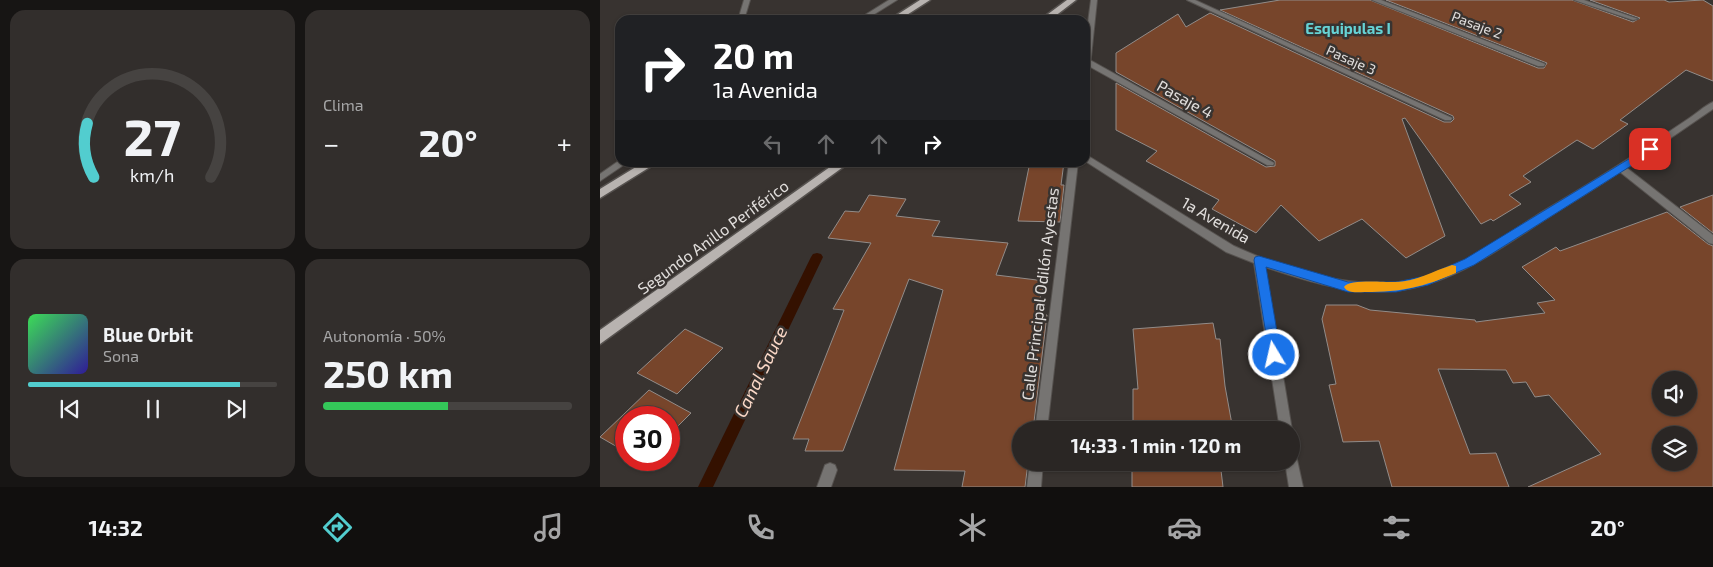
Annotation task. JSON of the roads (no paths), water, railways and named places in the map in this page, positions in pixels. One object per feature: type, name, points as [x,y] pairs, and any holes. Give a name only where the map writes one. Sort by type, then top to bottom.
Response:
[{"type":"main road","points":[[901,15],[926,0]]},
{"type":"main road","points":[[1051,15],[1072,0]]},
{"type":"main road","points":[[600,194],[645,167]]},
{"type":"main road","name":"Segundo Anillo Periférico","points":[[600,338],[838,167]]},
{"type":"street","points":[[743,15],[748,0]]},
{"type":"street","points":[[868,15],[894,0]]},
{"type":"street","points":[[1090,35],[1094,0]]},
{"type":"street","name":"Pasaje 3","points":[[1190,0],[1448,118]]},
{"type":"street","name":"Pasaje 2","points":[[1375,0],[1541,64]]},
{"type":"street","points":[[1576,0],[1635,19]]},
{"type":"street","name":"Pasaje 4","points":[[1090,64],[1270,163]]},
{"type":"street","name":"1a Avenida","points":[[1090,160],[1230,249],[1259,260],[1348,287],[1396,287],[1428,280],[1470,262],[1621,168],[1713,105]]},
{"type":"street","points":[[600,178],[616,167]]},
{"type":"street","name":"Calle Principal Odilón Ayestas","points":[[1042,421],[1073,167]]},
{"type":"street","points":[[1621,168],[1713,240]]},
{"type":"street","points":[[1259,260],[1285,421]]},
{"type":"street","points":[[824,487],[830,470]]},
{"type":"street","points":[[1034,487],[1036,471]]},
{"type":"street","points":[[1293,471],[1296,487]]},
{"type":"waterway","name":"Canal Sauce","points":[[705,487],[817,257]]},
{"type":"district","name":"Esquipulas I","points":[[1348,29]]}]
